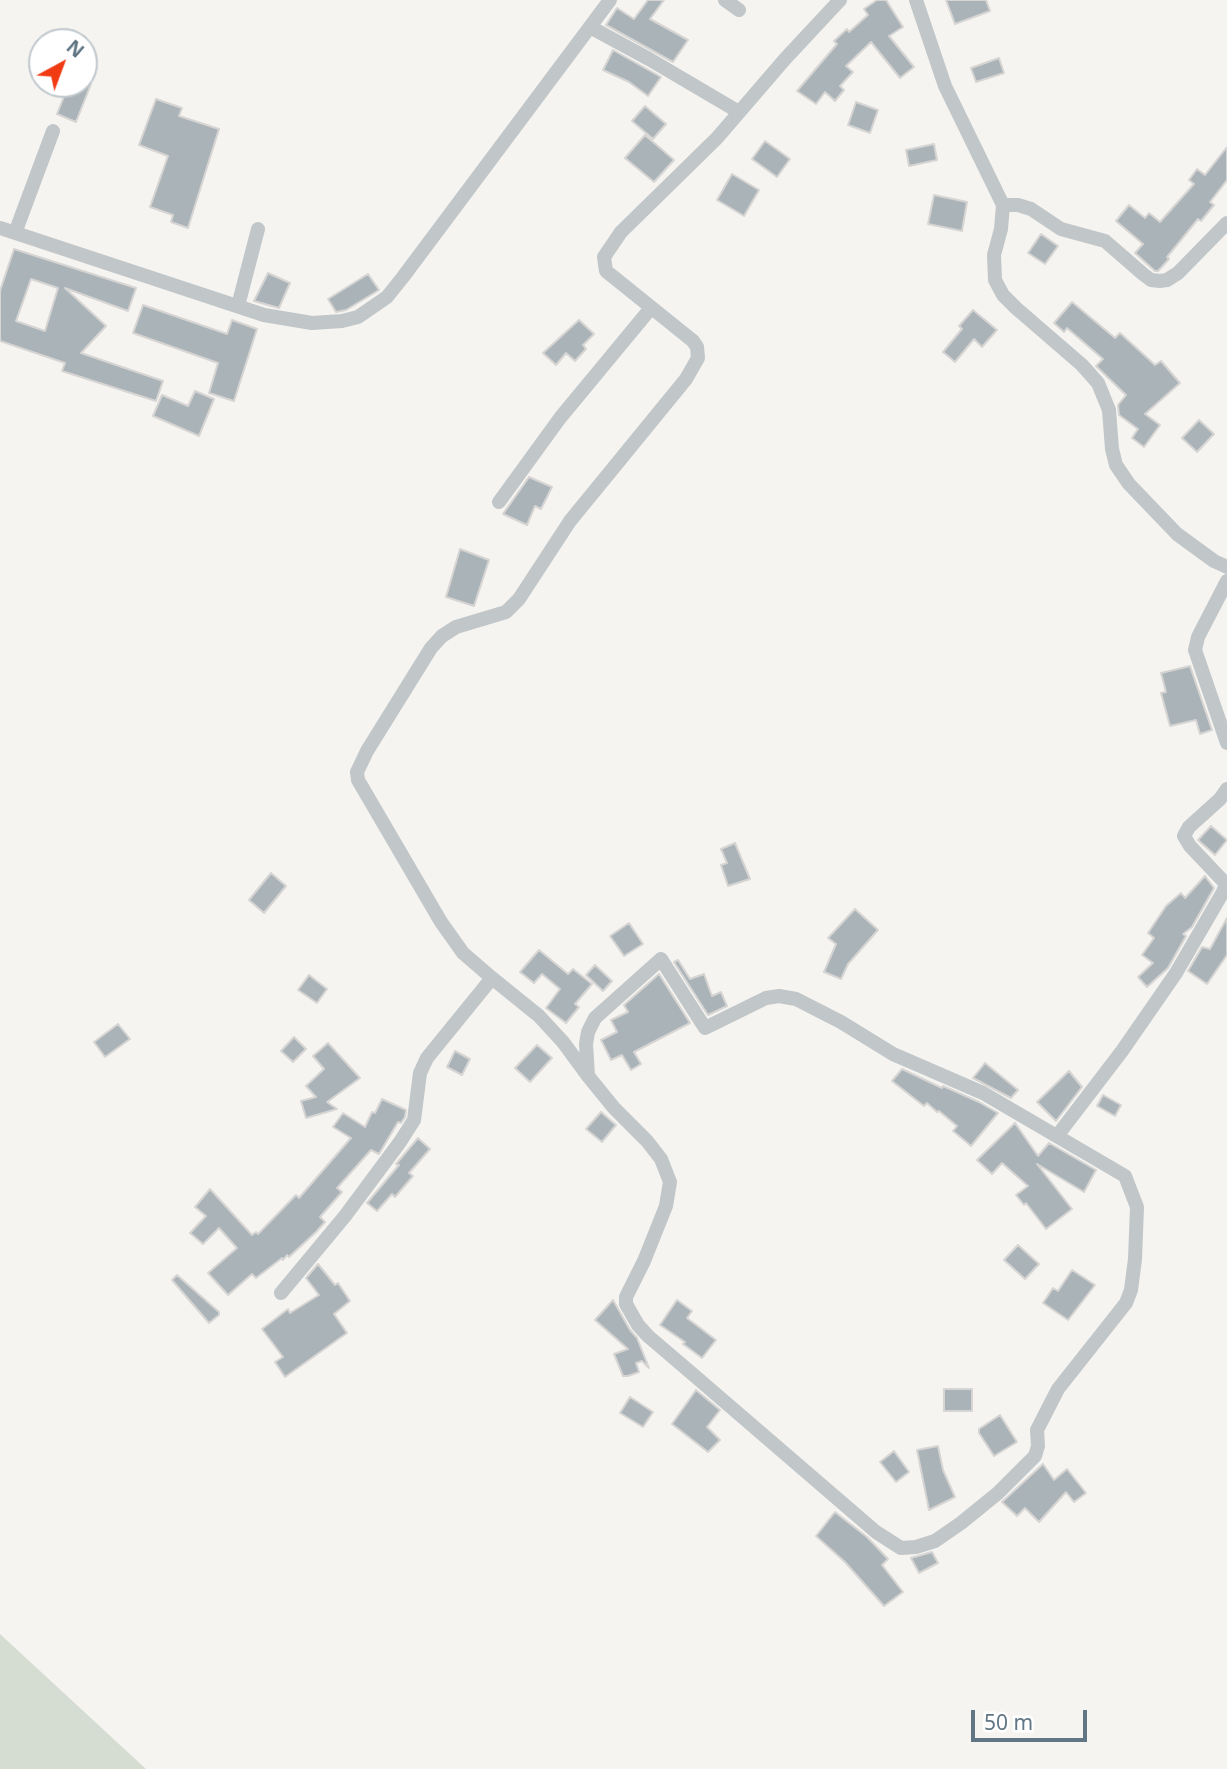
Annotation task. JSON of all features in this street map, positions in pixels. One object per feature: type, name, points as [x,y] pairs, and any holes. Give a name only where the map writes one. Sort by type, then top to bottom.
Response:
[{"type":"street","points":[[0,228],[264,315],[312,323],[358,317],[387,297],[403,277],[610,0]]},
{"type":"street","points":[[725,0],[739,10]]},
{"type":"street","points":[[587,1076],[586,1044],[595,1018],[662,959],[705,1028],[766,998],[779,996],[796,999],[841,1022],[892,1054],[967,1084],[1125,1176],[1137,1207],[1131,1290],[1126,1303],[1058,1389],[1037,1430],[1037,1451],[1024,1468],[979,1508],[935,1541],[916,1548],[901,1548],[876,1532],[648,1336],[630,1313],[626,1297],[661,1217],[670,1182],[661,1159],[587,1076],[563,1042],[539,1016],[463,953],[441,922],[358,780],[357,772],[367,751],[431,648],[442,636],[456,627],[506,612],[519,599],[570,521],[686,379],[698,358],[697,347],[693,341],[606,271],[604,257],[621,232],[717,138],[840,0]]},
{"type":"street","points":[[916,0],[945,86],[1003,205],[993,270],[1003,295],[1029,321],[1082,365],[1098,383],[1109,410],[1116,465],[1129,484],[1177,534],[1214,561],[1227,567]]},
{"type":"street","points":[[590,27],[739,112]]},
{"type":"street","points":[[15,233],[52,131]]},
{"type":"street","points":[[1003,205],[1018,205],[1031,209],[1061,229],[1105,241],[1143,274],[1152,280],[1160,281],[1178,273],[1227,223]]},
{"type":"street","points":[[238,306],[258,229]]},
{"type":"street","points":[[499,502],[560,418],[651,308]]},
{"type":"street","points":[[1227,581],[1198,637],[1195,650],[1227,743]]},
{"type":"street","points":[[1057,1136],[1122,1052],[1222,907],[1226,884],[1184,836],[1189,827],[1220,799],[1227,789]]},
{"type":"street","points":[[281,1293],[345,1216],[414,1121],[418,1110],[420,1073],[428,1058],[492,978]]},
{"type":"shaded area","points":[[0,1634],[146,1769],[0,1769]]},
{"type":"building","points":[[648,0],[664,0],[650,19],[688,40],[673,62],[606,25],[617,8],[634,19]]},
{"type":"building","points":[[877,0],[886,0],[903,27],[889,36],[914,67],[900,78],[871,42],[846,66],[853,72],[840,86],[844,90],[835,101],[825,92],[816,104],[797,91],[837,44],[834,41],[868,15],[864,9]]},
{"type":"building","points":[[946,0],[986,0],[990,11],[955,24]]},
{"type":"building","points":[[613,50],[661,77],[648,96],[629,82],[603,70]]},
{"type":"building","points":[[999,58],[1004,73],[976,82],[971,68]]},
{"type":"building","points":[[63,98],[85,98],[76,122],[57,114]]},
{"type":"building","points":[[156,99],[182,108],[179,116],[219,129],[188,228],[171,222],[173,215],[150,207],[168,156],[139,145]]},
{"type":"building","points":[[856,102],[878,110],[870,133],[848,125]]},
{"type":"building","points":[[645,106],[666,124],[653,139],[632,121]]},
{"type":"building","points":[[645,135],[674,160],[654,182],[625,158]]},
{"type":"building","points":[[765,141],[790,159],[777,177],[752,159]]},
{"type":"building","points":[[934,144],[937,160],[909,166],[906,150]]},
{"type":"building","points":[[1227,147],[1227,180],[1210,202],[1214,205],[1201,221],[1198,219],[1167,257],[1169,259],[1155,271],[1135,253],[1143,244],[1116,221],[1129,205],[1145,218],[1149,213],[1160,222],[1194,184],[1189,180],[1197,169],[1205,175]]},
{"type":"building","points":[[732,174],[759,190],[744,216],[717,200]]},
{"type":"building","points":[[934,195],[967,202],[962,231],[928,224]]},
{"type":"building","points":[[1041,234],[1058,246],[1045,264],[1028,253]]},
{"type":"building","points":[[14,249],[136,288],[128,311],[65,288],[106,326],[81,353],[163,381],[156,401],[62,371],[65,363],[0,341],[0,291]],"holes":[[[31,279],[58,288],[45,331],[16,321]]]},
{"type":"building","points":[[268,273],[290,283],[279,308],[254,301]]},
{"type":"building","points":[[368,274],[379,290],[346,310],[336,312],[328,299]]},
{"type":"building","points":[[1072,302],[1115,338],[1120,333],[1155,365],[1161,361],[1180,383],[1145,414],[1160,425],[1144,447],[1132,438],[1138,429],[1119,415],[1118,405],[1126,395],[1096,366],[1103,359],[1067,328],[1064,332],[1054,323]]},
{"type":"building","points":[[143,305],[227,334],[232,320],[257,329],[234,401],[209,393],[218,363],[133,333]]},
{"type":"building","points":[[973,310],[997,330],[982,347],[974,339],[955,362],[943,352]]},
{"type":"building","points":[[579,320],[594,334],[583,345],[586,349],[575,361],[566,353],[556,365],[543,353]]},
{"type":"building","points":[[195,391],[214,399],[199,436],[153,416],[162,395],[188,406]]},
{"type":"building","points":[[1199,420],[1214,434],[1197,452],[1182,438]]},
{"type":"building","points":[[529,477],[552,487],[541,509],[535,506],[527,525],[503,514]]},
{"type":"building","points":[[460,549],[489,560],[474,606],[446,597]]},
{"type":"building","points":[[1190,666],[1212,730],[1200,734],[1196,720],[1170,726],[1161,693],[1166,692],[1161,673]]},
{"type":"building","points":[[1211,826],[1227,840],[1215,855],[1198,840]]},
{"type":"building","points":[[735,843],[750,879],[728,886],[721,865],[727,863],[721,849]]},
{"type":"building","points":[[271,873],[286,886],[264,913],[249,900]]},
{"type":"building","points":[[1205,876],[1214,888],[1192,927],[1183,934],[1186,936],[1168,968],[1147,987],[1138,977],[1153,963],[1142,955],[1154,938],[1148,933],[1166,906],[1181,893],[1185,898]]},
{"type":"building","points":[[855,909],[878,930],[848,964],[841,979],[824,972],[836,944],[828,938]]},
{"type":"building","points":[[1227,918],[1227,955],[1207,984],[1188,971],[1202,947],[1210,949]]},
{"type":"building","points":[[629,923],[643,944],[624,956],[610,936]]},
{"type":"building","points":[[539,950],[568,974],[573,969],[592,984],[575,1004],[579,1007],[566,1023],[546,1008],[560,989],[542,974],[534,983],[520,972]]},
{"type":"building","points":[[678,960],[690,979],[704,974],[712,996],[721,992],[727,1006],[708,1015],[674,962]]},
{"type":"building","points":[[595,965],[612,981],[603,991],[586,975]]},
{"type":"building","points":[[659,974],[690,1023],[634,1052],[641,1064],[631,1070],[622,1055],[611,1060],[601,1040],[617,1032],[611,1020],[628,1012],[624,1005]]},
{"type":"building","points":[[309,975],[327,989],[317,1003],[298,990]]},
{"type":"building","points":[[118,1024],[130,1039],[105,1057],[94,1042]]},
{"type":"building","points":[[294,1037],[306,1049],[293,1062],[281,1051]]},
{"type":"building","points":[[328,1043],[360,1078],[327,1102],[337,1109],[306,1118],[301,1101],[316,1097],[306,1086],[324,1069],[313,1056]]},
{"type":"building","points":[[537,1045],[552,1058],[530,1082],[515,1068]]},
{"type":"building","points":[[455,1051],[470,1059],[462,1075],[447,1067]]},
{"type":"building","points":[[985,1063],[1018,1090],[1011,1098],[973,1078]]},
{"type":"building","points":[[902,1069],[998,1113],[971,1146],[953,1131],[957,1126],[939,1111],[927,1103],[924,1106],[892,1081]]},
{"type":"building","points":[[1069,1071],[1082,1087],[1056,1121],[1037,1102]]},
{"type":"building","points":[[1103,1095],[1121,1105],[1115,1116],[1097,1106]]},
{"type":"building","points":[[382,1099],[406,1110],[405,1117],[401,1123],[398,1122],[379,1154],[371,1150],[337,1188],[342,1192],[320,1217],[325,1222],[316,1232],[289,1257],[287,1255],[283,1260],[282,1258],[256,1278],[252,1274],[228,1295],[208,1273],[237,1248],[219,1228],[203,1244],[190,1233],[206,1216],[195,1207],[210,1189],[252,1235],[256,1232],[258,1234],[296,1195],[299,1198],[351,1138],[333,1127],[343,1113],[365,1127]]},
{"type":"building","points":[[601,1112],[616,1125],[602,1142],[586,1129]]},
{"type":"building","points":[[1015,1123],[1038,1156],[1049,1143],[1096,1170],[1084,1192],[1037,1164],[1072,1209],[1046,1229],[1026,1203],[1024,1205],[1016,1195],[1028,1186],[1002,1163],[992,1174],[977,1160]]},
{"type":"building","points":[[418,1138],[430,1149],[409,1173],[413,1176],[395,1197],[392,1194],[377,1211],[367,1203]]},
{"type":"building","points":[[1018,1245],[1039,1264],[1025,1279],[1004,1260]]},
{"type":"building","points":[[318,1264],[335,1285],[338,1283],[350,1301],[334,1314],[347,1333],[285,1377],[275,1362],[283,1357],[262,1329],[288,1309],[290,1313],[319,1295],[306,1278]]},
{"type":"building","points":[[1072,1270],[1095,1285],[1068,1320],[1043,1303],[1053,1288],[1058,1291]]},
{"type":"building","points":[[177,1275],[219,1312],[219,1315],[209,1323],[172,1280]]},
{"type":"building","points":[[613,1300],[637,1338],[649,1368],[642,1361],[636,1363],[639,1372],[628,1376],[623,1376],[614,1354],[628,1349],[595,1320]]},
{"type":"building","points":[[677,1300],[692,1311],[687,1318],[716,1340],[702,1358],[660,1325]]},
{"type":"building","points":[[944,1389],[972,1389],[972,1411],[944,1411]]},
{"type":"building","points":[[696,1390],[720,1410],[707,1427],[720,1440],[708,1452],[672,1424]]},
{"type":"building","points":[[630,1397],[653,1412],[643,1427],[620,1413]]},
{"type":"building","points":[[1000,1415],[1017,1442],[994,1456],[979,1429]]},
{"type":"building","points":[[938,1446],[943,1470],[955,1497],[929,1510],[917,1450]]},
{"type":"building","points":[[894,1451],[909,1472],[896,1482],[880,1462]]},
{"type":"building","points":[[1043,1464],[1054,1480],[1067,1469],[1086,1493],[1074,1502],[1066,1492],[1039,1522],[1025,1508],[1017,1516],[1002,1502]]},
{"type":"building","points":[[835,1512],[867,1537],[888,1559],[882,1565],[903,1592],[884,1606],[845,1562],[816,1536]]},
{"type":"building","points":[[932,1552],[938,1563],[919,1573],[911,1558]]}]
